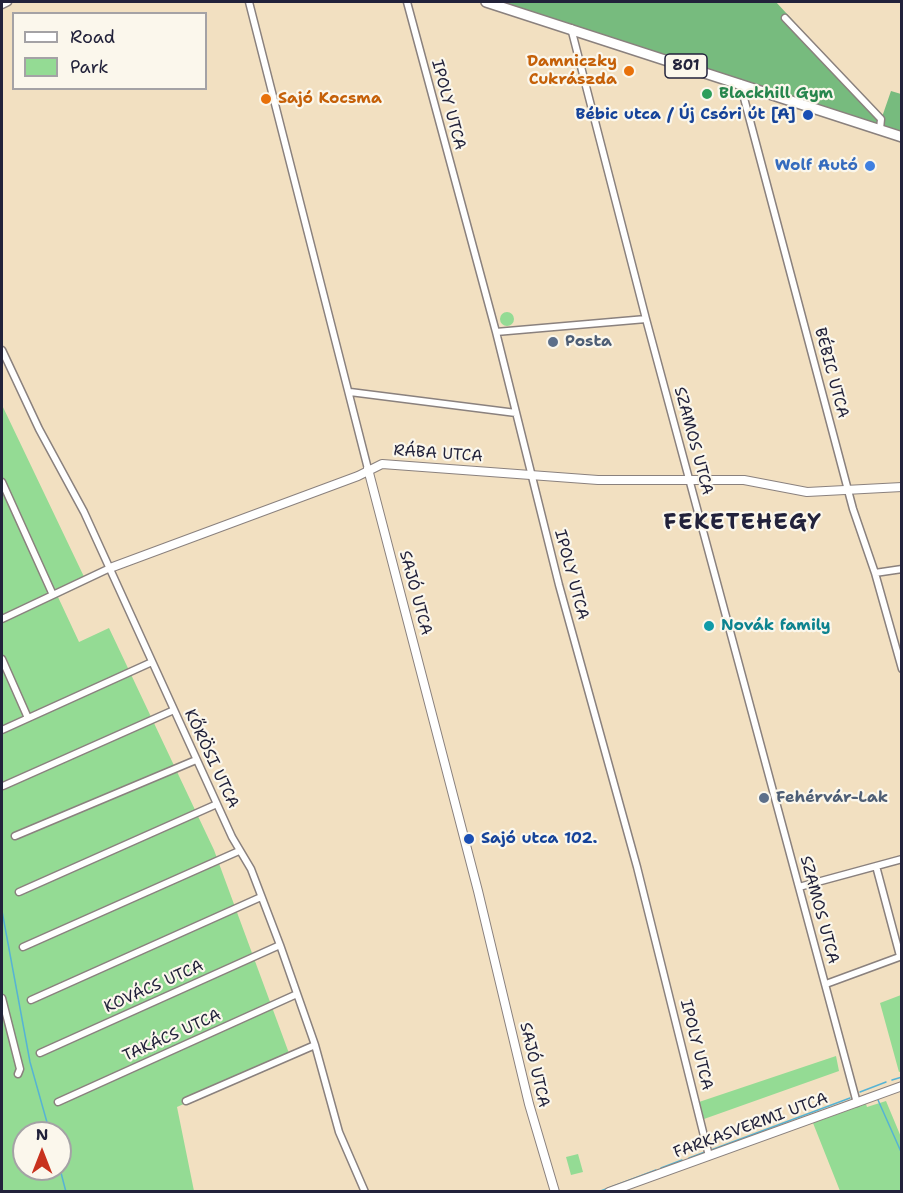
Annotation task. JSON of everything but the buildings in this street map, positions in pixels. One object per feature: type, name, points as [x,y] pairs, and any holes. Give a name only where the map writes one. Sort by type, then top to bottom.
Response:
[{"type":"main road","name":"801","points":[[486,2],[901,136]]},
{"type":"street","points":[[2,5],[8,2]]},
{"type":"street","name":"SAJÓ UTCA","points":[[249,2],[478,891],[529,1104],[554,1190]]},
{"type":"street","name":"IPOLY UTCA","points":[[406,2],[496,332],[559,585],[637,867],[709,1156]]},
{"type":"street","points":[[785,18],[874,110],[881,119],[880,129]]},
{"type":"street","name":"SZAMOS UTCA","points":[[571,28],[689,482],[857,1102]]},
{"type":"street","name":"BÉBIC UTCA","points":[[740,83],[848,490],[875,573],[902,669]]},
{"type":"street","points":[[901,136],[902,144]]},
{"type":"street","points":[[496,332],[646,319]]},
{"type":"street","name":"KŐRÖSI UTCA","points":[[2,350],[110,568],[196,760],[239,851],[251,869],[315,1045],[339,1132],[365,1191]]},
{"type":"street","points":[[350,392],[516,412]]},
{"type":"street","name":"RÁBA UTCA","points":[[3,618],[110,568],[386,464],[609,481],[744,480],[807,492],[902,487]]},
{"type":"street","points":[[2,482],[53,596]]},
{"type":"street","points":[[875,573],[902,569]]},
{"type":"street","points":[[2,608],[3,618]]},
{"type":"street","points":[[2,659],[28,718]]},
{"type":"street","points":[[2,730],[152,662]]},
{"type":"street","points":[[3,786],[174,710]]},
{"type":"street","points":[[15,836],[196,760]]},
{"type":"street","points":[[18,892],[217,804]]},
{"type":"street","points":[[23,947],[239,851]]},
{"type":"street","points":[[799,886],[902,860]]},
{"type":"street","points":[[826,984],[901,956],[876,866]]},
{"type":"street","points":[[31,1000],[261,897]]},
{"type":"street","name":"KOVÁCS UTCA","points":[[40,1053],[280,945]]},
{"type":"street","name":"TAKÁCS UTCA","points":[[58,1102],[297,994]]},
{"type":"street","points":[[2,998],[20,1069],[18,1074]]},
{"type":"street","points":[[186,1101],[315,1045]]},
{"type":"street","name":"FARKASVERMI UTCA","points":[[609,1191],[902,1086]]},
{"type":"green space","points":[[499,2],[776,2],[882,117],[891,91],[901,94],[901,137]]},
{"type":"green space","points":[[507,312],[512,314],[514,319],[512,324],[507,326],[502,324],[500,319],[502,314]]},
{"type":"green space","points":[[2,405],[87,583],[58,597],[79,642],[109,628],[214,850],[290,1056],[177,1107],[194,1191],[2,1191]]},
{"type":"green space","points":[[901,995],[902,1071],[899,1072],[880,1003]]},
{"type":"green space","points":[[836,1056],[839,1071],[704,1119],[699,1102]]},
{"type":"green space","points":[[886,1101],[901,1137],[901,1191],[840,1191],[813,1123],[866,1104],[867,1107]]},
{"type":"green space","points":[[578,1154],[583,1172],[571,1175],[566,1157]]},
{"type":"waterway","points":[[2,911],[30,1062],[47,1121]]},
{"type":"waterway","points":[[892,1080],[902,1077]]},
{"type":"waterway","points":[[860,1092],[886,1082]]},
{"type":"waterway","points":[[711,1150],[850,1098]]},
{"type":"waterway","points":[[878,1100],[902,1154]]},
{"type":"waterway","points":[[689,1158],[705,1152]]},
{"type":"waterway","points":[[661,1168],[682,1160]]},
{"type":"waterway","points":[[598,1192],[656,1170]]},
{"type":"waterway","points":[[63,1181],[66,1192]]},
{"type":"place","name":"Damniczky Cukrászda","points":[[629,71]]},
{"type":"place","name":"Blackhill Gym","points":[[707,94]]},
{"type":"place","name":"Sajó Kocsma","points":[[266,99]]},
{"type":"place","name":"Bébic utca / Új Csóri út [A]","points":[[808,115]]},
{"type":"place","name":"Wolf Autó","points":[[870,166]]},
{"type":"place","name":"Posta","points":[[553,342]]},
{"type":"place","name":"Novák family","points":[[709,626]]},
{"type":"place","name":"Fehérvár-Lak","points":[[764,798]]},
{"type":"place","name":"Sajó utca 102.","points":[[469,839]]},
{"type":"district","name":"FEKETEHEGY","points":[[743,523]]}]
